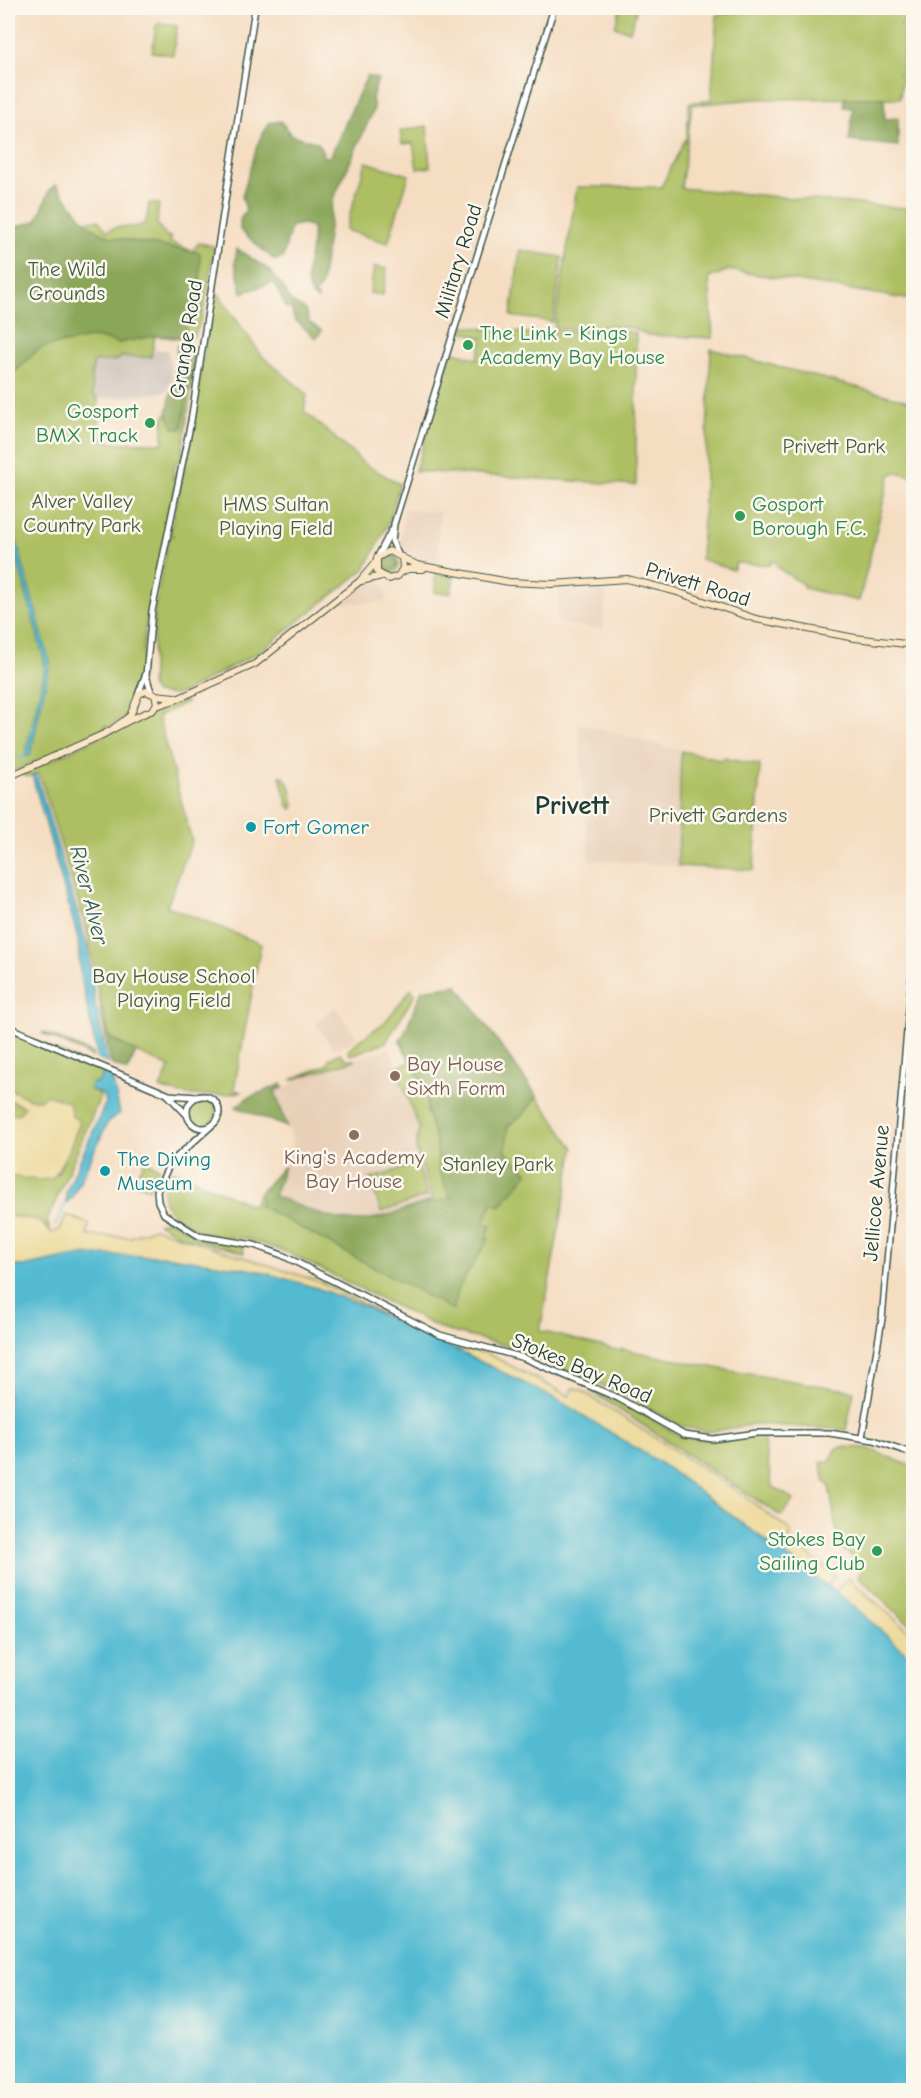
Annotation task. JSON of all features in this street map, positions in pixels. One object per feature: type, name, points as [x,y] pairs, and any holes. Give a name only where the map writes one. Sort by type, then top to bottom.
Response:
[{"type":"main road","points":[[8,777],[156,706],[188,695],[255,664],[360,581],[385,552],[400,556],[402,572],[394,578],[382,576],[360,581]]},
{"type":"main road","name":"Privett Road","points":[[400,556],[411,563],[435,569],[539,585],[627,579],[674,591],[756,619],[855,638],[914,645]]},
{"type":"main road","points":[[377,560],[377,572],[382,576]]},
{"type":"main road","name":"Privett Road","points":[[402,572],[408,569],[435,569]]},
{"type":"main road","points":[[114,728],[130,716],[138,695],[146,691],[165,698],[188,695]]},
{"type":"main road","points":[[153,694],[156,706]]},
{"type":"main road","points":[[136,703],[146,712]]},
{"type":"street","name":"Grange Road","points":[[138,695],[146,675],[156,588],[191,421],[255,8]]},
{"type":"street","name":"Military Road","points":[[377,560],[394,524],[554,8]]},
{"type":"street","name":"Military Road","points":[[394,524],[392,541],[400,556]]},
{"type":"street","name":"Grange Road","points":[[146,675],[153,694]]},
{"type":"street","name":"Jellicoe Avenue","points":[[862,1437],[882,1319],[914,950]]},
{"type":"street","points":[[8,1026],[167,1094],[207,1097],[218,1106],[219,1115],[210,1126],[200,1128],[191,1124]]},
{"type":"street","points":[[167,1094],[187,1114],[195,1134],[192,1144]]},
{"type":"street","points":[[187,1114],[191,1102],[198,1097]]},
{"type":"street","name":"Stokes Bay Road","points":[[210,1126],[172,1160],[162,1174],[157,1197],[168,1218],[199,1236],[254,1245],[282,1255],[446,1338],[524,1358],[618,1398],[684,1435],[713,1439],[757,1433],[818,1433],[862,1437],[914,1454]]},
{"type":"shaded area","points":[[154,350],[168,350],[172,379],[166,392],[98,399],[93,395],[91,376],[94,362],[154,353]]},
{"type":"shaded area","points":[[405,509],[440,512],[437,561],[414,559],[400,542]]},
{"type":"shaded area","points":[[374,582],[381,583],[384,587],[387,601],[338,604],[365,585]]},
{"type":"shaded area","points":[[559,587],[606,590],[603,629],[557,623]]},
{"type":"shaded area","points":[[578,723],[681,751],[678,866],[589,860]]},
{"type":"shaded area","points":[[335,1007],[358,1038],[334,1049],[315,1023]]},
{"type":"shaded area","name":"King's Academy Bay House","points":[[390,1048],[419,1129],[416,1149],[434,1200],[384,1216],[354,1221],[323,1214],[274,1196],[293,1142],[275,1091],[293,1084],[291,1080]]},
{"type":"green space","points":[[620,8],[637,8],[630,31],[615,27]]},
{"type":"green space","points":[[787,8],[905,8],[904,21],[901,25],[904,28],[902,71],[899,74],[902,77],[900,98],[755,99],[692,105],[681,188],[913,209],[913,300],[729,270],[709,278],[713,338],[647,335],[633,328],[611,326],[554,330],[577,187],[661,187],[687,136],[689,103],[711,100],[717,15]]},
{"type":"green space","points":[[160,23],[177,26],[173,55],[152,52],[156,26]]},
{"type":"green space","points":[[367,76],[378,79],[372,98],[374,109],[333,200],[321,286],[314,295],[318,296],[318,300],[311,293],[307,285],[306,276],[312,246],[312,227],[304,224],[291,226],[283,258],[274,260],[240,230],[240,220],[246,210],[242,196],[258,143],[269,123],[281,121],[291,135],[318,143],[325,157],[330,157]]},
{"type":"green space","points":[[845,98],[884,98],[885,119],[898,118],[898,146],[849,141],[853,108],[844,107]]},
{"type":"green space","points":[[427,126],[430,167],[417,169],[413,143],[402,144],[400,131]]},
{"type":"green space","points":[[366,162],[409,175],[388,243],[345,230]]},
{"type":"green space","name":"Alver Valley Country Park","points":[[56,185],[84,221],[98,220],[107,231],[117,227],[141,225],[146,222],[149,203],[159,204],[157,224],[166,236],[171,237],[170,242],[192,251],[199,243],[214,246],[203,310],[196,332],[192,337],[179,339],[155,336],[151,357],[121,357],[118,360],[94,362],[91,376],[93,395],[98,399],[100,436],[112,443],[163,443],[163,419],[167,413],[182,426],[193,355],[195,359],[181,461],[176,462],[172,480],[179,472],[145,629],[141,675],[130,712],[108,728],[106,725],[105,730],[8,774],[8,229],[37,221],[50,189]]},
{"type":"green space","name":"The Wild Grounds","points":[[56,185],[88,225],[110,237],[200,253],[198,299],[186,322],[185,336],[154,336],[119,343],[94,337],[40,348],[17,370],[8,373],[8,229],[37,221],[50,191]]},
{"type":"green space","points":[[237,249],[268,269],[283,287],[290,301],[305,310],[309,322],[322,331],[316,338],[294,319],[291,308],[286,308],[274,282],[242,293],[235,263]]},
{"type":"green space","points":[[520,250],[562,257],[553,322],[511,316]]},
{"type":"green space","points":[[374,267],[387,269],[383,295],[370,293]]},
{"type":"green space","name":"HMS Sultan Playing Field","points":[[214,288],[262,356],[307,394],[304,411],[366,465],[400,484],[389,522],[365,569],[259,652],[183,693],[176,695],[155,693],[151,687],[155,607],[168,540],[173,535],[170,533],[191,438]]},
{"type":"green space","points":[[460,325],[526,333],[603,330],[636,333],[636,485],[415,471],[452,351],[477,359],[483,338],[458,330]]},
{"type":"green space","points":[[177,345],[187,347],[193,355],[182,429],[173,427],[167,413],[171,393],[175,387]]},
{"type":"green space","name":"Privett Park","points":[[711,349],[913,402],[913,476],[896,472],[890,475],[859,601],[803,588],[804,585],[778,568],[775,561],[771,561],[771,565],[736,563],[733,570],[701,559]]},
{"type":"green space","points":[[385,554],[393,554],[399,560],[399,568],[393,574],[385,574],[379,568],[379,560]]},
{"type":"green space","points":[[387,556],[393,556],[397,563],[393,570],[387,570],[383,566],[383,560]]},
{"type":"green space","points":[[435,574],[454,576],[451,593],[435,593]]},
{"type":"green space","name":"Bay House School Playing Field","points":[[184,700],[187,702],[158,716],[192,841],[167,906],[261,944],[234,1089],[241,1092],[189,1095],[160,1088],[170,1067],[136,1052],[127,1071],[111,1064],[87,931],[39,773],[27,777],[22,774],[167,705]]},
{"type":"green space","name":"Privett Gardens","points":[[681,751],[715,758],[719,761],[723,758],[760,765],[754,870],[678,866]]},
{"type":"green space","points":[[280,776],[283,776],[291,788],[294,806],[292,809],[288,806]]},
{"type":"green space","name":"Stanley Park","points":[[457,985],[574,1148],[540,1331],[621,1351],[622,1349],[731,1371],[854,1391],[846,1430],[757,1424],[708,1432],[680,1426],[634,1399],[515,1348],[444,1330],[286,1252],[244,1238],[221,1237],[199,1231],[174,1216],[164,1203],[163,1189],[173,1170],[253,1206],[257,1196],[284,1166],[274,1196],[314,1212],[345,1220],[375,1218],[433,1200],[416,1149],[419,1128],[396,1067],[411,1062],[399,1040],[405,1035],[422,990]]},
{"type":"green space","name":"Stanley Park","points":[[457,985],[537,1096],[524,1114],[508,1126],[506,1152],[528,1173],[500,1206],[492,1203],[484,1223],[491,1226],[486,1238],[489,1239],[460,1285],[453,1310],[258,1205],[262,1199],[257,1196],[284,1166],[274,1196],[334,1218],[367,1220],[427,1203],[451,1199],[439,1171],[437,1146],[427,1111],[427,1092],[401,1041],[422,990]]},
{"type":"green space","points":[[411,989],[415,994],[386,1042],[352,1055],[348,1053],[349,1048],[385,1022]]},
{"type":"green space","points":[[103,1009],[110,1038],[136,1052],[127,1071],[111,1064],[100,1010]]},
{"type":"green space","points":[[8,1030],[102,1070],[102,1077],[98,1083],[94,1083],[91,1090],[101,1095],[47,1221],[50,1230],[38,1220],[8,1216],[8,1176],[57,1174],[70,1139],[69,1102],[47,1095],[40,1101],[29,1099],[8,1088]]},
{"type":"green space","points":[[43,1032],[92,1053],[93,1057],[43,1034]]},
{"type":"green space","points":[[340,1053],[346,1059],[355,1060],[291,1080],[328,1064],[329,1059]]},
{"type":"green space","points":[[282,1084],[283,1088],[275,1091],[287,1127],[236,1107],[247,1098]]},
{"type":"green space","points":[[8,1099],[24,1107],[21,1113],[8,1116]]},
{"type":"green space","points":[[203,1099],[212,1103],[216,1112],[212,1121],[203,1125],[194,1121],[190,1112],[194,1103]]},
{"type":"green space","points":[[147,1161],[159,1168],[149,1189],[134,1182],[144,1162]]},
{"type":"green space","points":[[417,1164],[428,1196],[381,1212],[370,1179]]},
{"type":"green space","points":[[168,1220],[205,1240],[242,1243],[244,1253],[177,1234],[158,1223]]},
{"type":"green space","points":[[591,1391],[623,1403],[682,1437],[710,1440],[758,1435],[763,1437],[772,1486],[794,1500],[781,1516]]},
{"type":"green space","points":[[867,1448],[913,1467],[913,1628],[858,1576],[862,1571],[855,1566],[858,1561],[839,1547],[829,1485],[825,1482],[821,1463],[831,1460],[836,1449]]},
{"type":"sand","points":[[8,1088],[29,1099],[40,1100],[46,1095],[69,1102],[72,1116],[80,1122],[69,1150],[53,1178],[40,1180],[8,1176],[8,1116],[20,1113],[24,1107],[8,1099]]},
{"type":"sand","points":[[66,1215],[89,1224],[87,1235],[131,1237],[154,1228],[323,1283],[448,1348],[486,1353],[569,1396],[574,1388],[581,1390],[734,1489],[791,1531],[790,1538],[793,1542],[835,1576],[827,1585],[835,1592],[848,1578],[913,1635],[913,1685],[8,1345],[8,1216],[38,1220],[51,1233],[60,1230]]},
{"type":"water","points":[[8,511],[50,663],[30,756],[25,757],[45,669],[8,527]]},
{"type":"water","points":[[36,774],[88,949],[95,1004],[108,1063],[98,1059],[80,972],[78,938],[32,775]]},
{"type":"water","points":[[102,1070],[111,1073],[120,1113],[108,1122],[72,1198],[66,1203],[66,1192],[106,1102],[103,1094],[90,1089],[92,1083],[98,1083],[102,1077]]},
{"type":"water","points":[[81,1255],[165,1256],[255,1270],[317,1288],[361,1305],[494,1368],[558,1400],[662,1464],[849,1602],[913,1659],[913,2090],[8,2090],[8,1266],[27,1266]]},
{"type":"waterway","points":[[8,759],[27,757]]},
{"type":"waterway","name":"River Alver","points":[[55,1226],[66,1203]]},
{"type":"place","name":"The Link - Kings Academy Bay House","points":[[468,345]]},
{"type":"place","name":"Gosport BMX Track","points":[[150,423]]},
{"type":"place","name":"Gosport Borough F.C.","points":[[740,516]]},
{"type":"place","name":"Fort Gomer","points":[[251,827]]},
{"type":"place","name":"Bay House Sixth Form","points":[[395,1076]]},
{"type":"place","name":"King's Academy Bay House","points":[[354,1135]]},
{"type":"place","name":"The Diving Museum","points":[[105,1171]]},
{"type":"place","name":"Stokes Bay Sailing Club","points":[[877,1551]]},
{"type":"district","name":"Privett","points":[[572,805]]}]
